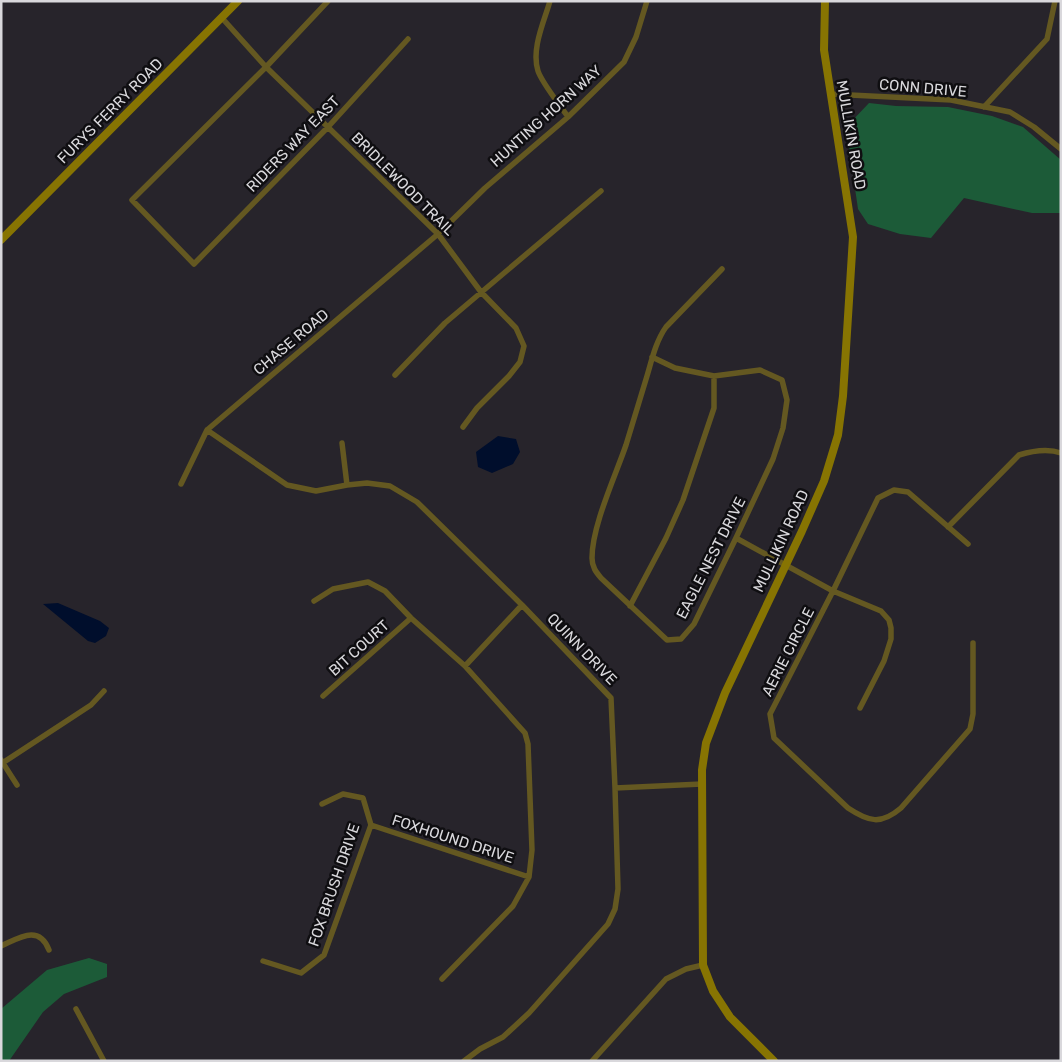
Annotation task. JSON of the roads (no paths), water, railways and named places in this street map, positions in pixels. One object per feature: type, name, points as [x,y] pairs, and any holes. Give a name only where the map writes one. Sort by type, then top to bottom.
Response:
[{"type":"street","name":"FURYS FERRY ROAD","points":[[1,240],[238,1]]},
{"type":"street","points":[[266,66],[328,1]]},
{"type":"street","points":[[550,1],[537,47],[536,60],[538,72],[568,117]]},
{"type":"street","name":"HUNTING HORN WAY","points":[[438,234],[485,188],[568,117],[624,62],[636,37],[647,1]]},
{"type":"street","name":"MULLIKIN ROAD","points":[[774,1061],[730,1017],[713,991],[704,965],[702,784],[706,743],[725,693],[824,481],[838,435],[843,396],[853,237],[824,50],[825,1]]},
{"type":"street","points":[[984,107],[1048,39],[1055,1]]},
{"type":"street","name":"BRIDLEWOOD TRAIL","points":[[222,18],[266,66],[438,234],[481,292],[516,328],[524,346],[520,362],[509,376],[477,408],[463,427]]},
{"type":"street","name":"RIDERS WAY EAST","points":[[266,66],[132,200],[194,264],[328,128],[408,39]]},
{"type":"street","name":"CONN DRIVE","points":[[830,94],[951,100],[1010,112],[1034,127],[1061,149]]},
{"type":"street","points":[[395,375],[445,323],[601,191]]},
{"type":"street","name":"CHASE ROAD","points":[[181,484],[207,430],[438,234]]},
{"type":"street","name":"EAGLE NEST DRIVE","points":[[652,357],[675,368],[714,376],[760,370],[782,380],[787,400],[783,428],[773,459],[694,624],[680,639],[667,640],[594,570],[592,559],[594,541],[652,357],[660,336],[666,327],[722,269]]},
{"type":"street","points":[[630,606],[666,538],[683,500],[714,408],[714,376]]},
{"type":"street","name":"QUINN DRIVE","points":[[207,430],[287,485],[316,491],[367,483],[390,486],[417,502],[522,605],[611,698],[616,788],[618,889],[615,909],[608,924],[529,1013],[503,1037],[480,1049],[464,1061]]},
{"type":"street","points":[[342,443],[347,485]]},
{"type":"street","points":[[948,527],[1019,455],[1043,450],[1061,453]]},
{"type":"street","name":"AERIE CIRCLE","points":[[968,544],[908,492],[894,490],[878,498],[770,714],[774,738],[848,808],[861,817],[889,818],[901,808],[970,729],[973,714],[973,643]]},
{"type":"street","points":[[736,538],[833,591],[881,611],[889,620],[891,639],[884,661],[860,708]]},
{"type":"street","points":[[314,602],[333,589],[368,582],[385,592],[465,666],[525,733],[528,744],[532,850],[529,877],[513,906],[442,979]]},
{"type":"street","points":[[465,666],[522,605]]},
{"type":"street","name":"BIT COURT","points":[[323,696],[411,618]]},
{"type":"street","points":[[17,785],[2,762],[91,705],[104,691]]},
{"type":"street","points":[[616,788],[702,784]]},
{"type":"street","name":"FOX BRUSH DRIVE","points":[[263,961],[301,973],[324,955],[371,825],[363,798],[343,794],[322,804]]},
{"type":"street","name":"FOXHOUND DRIVE","points":[[371,825],[529,877]]},
{"type":"street","points":[[1,946],[29,934],[40,937],[45,941],[49,950]]},
{"type":"street","points":[[592,1061],[666,979],[686,969],[704,965]]},
{"type":"street","points":[[76,1009],[104,1061]]},
{"type":"water","points":[[498,436],[516,439],[520,452],[513,464],[492,473],[478,467],[476,452]]},
{"type":"water","points":[[58,603],[100,621],[109,628],[106,636],[95,643],[88,641],[43,604]]}]
